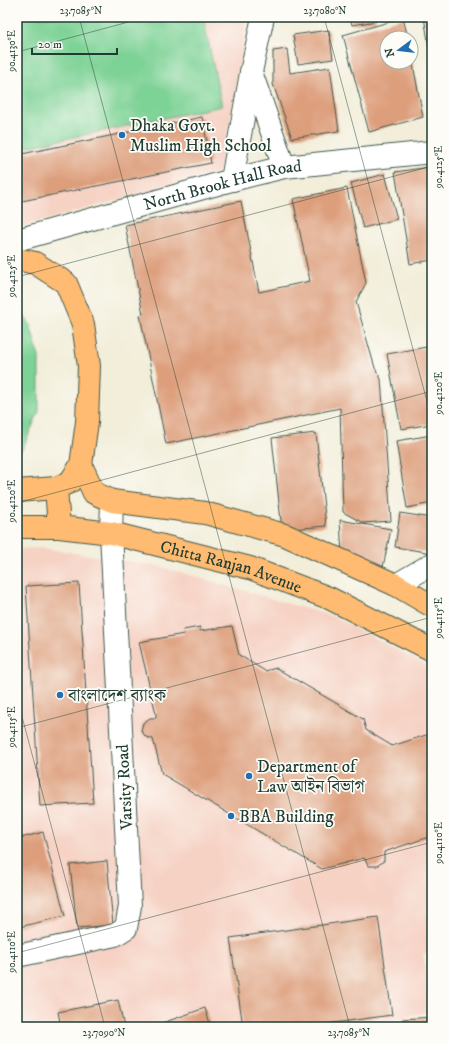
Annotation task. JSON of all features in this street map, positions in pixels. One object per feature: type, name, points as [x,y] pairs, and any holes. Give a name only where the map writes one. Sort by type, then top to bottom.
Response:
[{"type":"main road","points":[[17,259],[35,263],[66,283],[83,324],[89,366],[87,422],[80,465],[70,482],[56,488],[17,491]]},
{"type":"main road","points":[[80,465],[94,493],[112,500],[205,513],[285,535],[396,585],[432,606]]},
{"type":"main road","points":[[56,488],[59,527]]},
{"type":"main road","name":"Chitta Ranjan Avenue","points":[[17,527],[59,527],[111,533],[250,568],[329,598],[432,650]]},
{"type":"street","points":[[232,180],[251,72],[263,17]]},
{"type":"street","points":[[251,72],[284,167]]},
{"type":"street","name":"North Brook Hall Road","points":[[17,240],[284,167],[432,152]]},
{"type":"street","name":"Varsity Road","points":[[17,956],[115,935],[126,928],[130,906],[111,533],[112,500]]},
{"type":"street","points":[[396,585],[432,564]]},
{"type":"shaded area","name":"Dhaka Govt. Muslim High School","points":[[17,17],[248,17],[235,98],[219,172],[17,228]]},
{"type":"shaded area","points":[[43,548],[158,566],[335,617],[432,668],[432,928],[429,929],[432,953],[423,954],[432,1011],[382,1022],[383,1027],[17,1027],[17,549]]},
{"type":"green space","points":[[17,17],[203,17],[222,106],[17,149]]},
{"type":"green space","points":[[17,307],[30,324],[39,357],[39,411],[22,450],[17,453]]},
{"type":"building","points":[[350,17],[375,17],[376,21],[352,25]]},
{"type":"building","points":[[424,17],[432,17],[432,59],[431,59]]},
{"type":"building","points":[[403,18],[406,30],[379,30],[379,70],[414,70],[423,117],[369,132],[343,35]]},
{"type":"building","points":[[329,30],[333,59],[298,64],[293,35]]},
{"type":"building","points":[[287,49],[290,73],[330,67],[339,131],[292,138],[273,84],[273,51]]},
{"type":"building","points":[[202,117],[211,163],[17,202],[17,155]]},
{"type":"building","points":[[429,167],[432,183],[432,260],[410,264],[395,172]]},
{"type":"building","points":[[385,174],[397,219],[363,228],[351,183]]},
{"type":"building","points":[[347,188],[366,283],[356,302],[375,368],[381,379],[391,521],[363,523],[343,512],[340,408],[166,444],[140,315],[143,314],[125,225],[241,201],[259,292],[310,281],[293,199]]},
{"type":"building","points":[[432,346],[432,424],[401,429],[387,354]]},
{"type":"building","points":[[316,433],[326,526],[282,530],[272,438]]},
{"type":"building","points":[[432,435],[432,503],[407,508],[396,441]]},
{"type":"building","points":[[400,513],[432,518],[432,553],[395,547]]},
{"type":"building","points":[[340,520],[391,529],[383,567],[342,556]]},
{"type":"building","name":"বাংলাদেশ ব্যাংক","points":[[79,583],[93,803],[40,806],[26,586]]},
{"type":"building","points":[[232,626],[239,655],[265,671],[276,668],[363,719],[366,730],[392,746],[426,735],[432,745],[432,836],[384,852],[384,861],[377,866],[369,866],[364,858],[322,869],[162,774],[153,739],[146,737],[141,731],[143,723],[150,718],[156,718],[156,714],[139,642],[184,634],[183,630],[200,627],[200,631]]},
{"type":"building","points":[[43,832],[65,916],[19,927],[17,920],[17,839]]},
{"type":"building","points":[[107,861],[113,925],[77,928],[70,865]]},
{"type":"building","points":[[378,917],[392,1015],[304,1027],[243,1027],[230,938]]},
{"type":"building","points":[[118,1000],[124,1027],[61,1027],[58,1012]]},
{"type":"building","points":[[205,1008],[211,1027],[151,1027]]},
{"type":"building","points":[[432,1017],[432,1027],[404,1027],[403,1019]]},
{"type":"place","name":"Dhaka Govt. Muslim High School","points":[[122,135]]},
{"type":"place","name":"বাংলাদেশ ব্যাংক","points":[[60,695]]},
{"type":"place","name":"Department of Law আইন বিভাগ","points":[[249,776]]},
{"type":"place","name":"BBA Building","points":[[231,816]]}]
